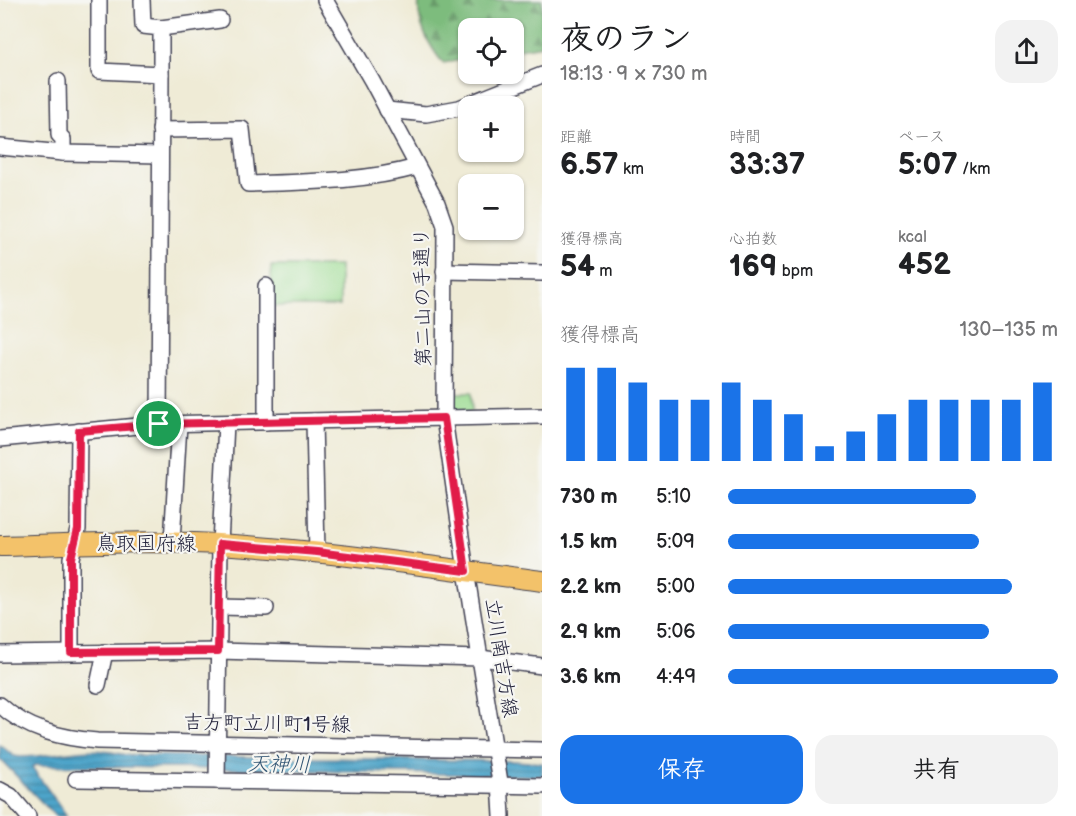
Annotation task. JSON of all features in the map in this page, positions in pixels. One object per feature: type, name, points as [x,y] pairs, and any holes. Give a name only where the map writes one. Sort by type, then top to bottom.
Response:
[{"type":"main road","name":"鳥取国府線","points":[[0,546],[220,544],[317,552],[542,581]]},
{"type":"street","points":[[99,0],[99,71],[161,74]]},
{"type":"street","points":[[142,0],[144,26],[161,28],[220,20]]},
{"type":"street","name":"第二山の手通り","points":[[325,0],[437,203],[445,226],[444,418],[466,571]]},
{"type":"street","points":[[159,424],[161,28]]},
{"type":"street","points":[[387,110],[426,114],[459,108],[542,75]]},
{"type":"street","points":[[58,81],[59,135],[63,139],[63,153]]},
{"type":"street","points":[[160,130],[242,129],[248,184],[330,180],[401,172],[417,167]]},
{"type":"street","points":[[0,147],[63,153],[160,155]]},
{"type":"street","points":[[444,271],[542,273]]},
{"type":"street","points":[[266,286],[267,422]]},
{"type":"street","points":[[0,439],[159,424],[542,416]]},
{"type":"street","points":[[314,421],[317,552]]},
{"type":"street","points":[[217,778],[220,544],[226,423]]},
{"type":"street","points":[[172,543],[179,424]]},
{"type":"street","points":[[71,652],[71,558],[78,529],[79,431]]},
{"type":"street","name":"立川南吉方線","points":[[466,571],[500,784]]},
{"type":"street","points":[[219,607],[266,608]]},
{"type":"street","points":[[0,654],[218,651],[480,658],[542,666]]},
{"type":"street","points":[[98,685],[105,652]]},
{"type":"street","name":"吉方町立川町1号線","points":[[0,705],[21,722],[57,736],[90,740],[153,744],[542,750]]},
{"type":"street","points":[[76,779],[217,778],[542,786]]},
{"type":"street","points":[[500,784],[502,816]]},
{"type":"street","points":[[0,790],[11,796],[28,816]]},
{"type":"green space","points":[[419,0],[542,0],[542,45],[524,48],[524,18],[458,18],[458,61],[443,63],[425,33]]},
{"type":"green space","points":[[271,266],[340,266],[340,306],[272,306]]},
{"type":"green space","points":[[450,393],[471,393],[472,412],[456,412],[450,405]]},
{"type":"water","name":"天神川","points":[[0,745],[14,756],[20,757],[97,750],[125,755],[514,761],[542,763],[542,776],[35,765],[32,767],[67,816],[55,816],[0,759]]},
{"type":"route","points":[[444,418],[466,571],[317,552],[220,544],[218,651],[71,652],[71,558],[78,529],[79,431],[159,424],[444,418]]}]
